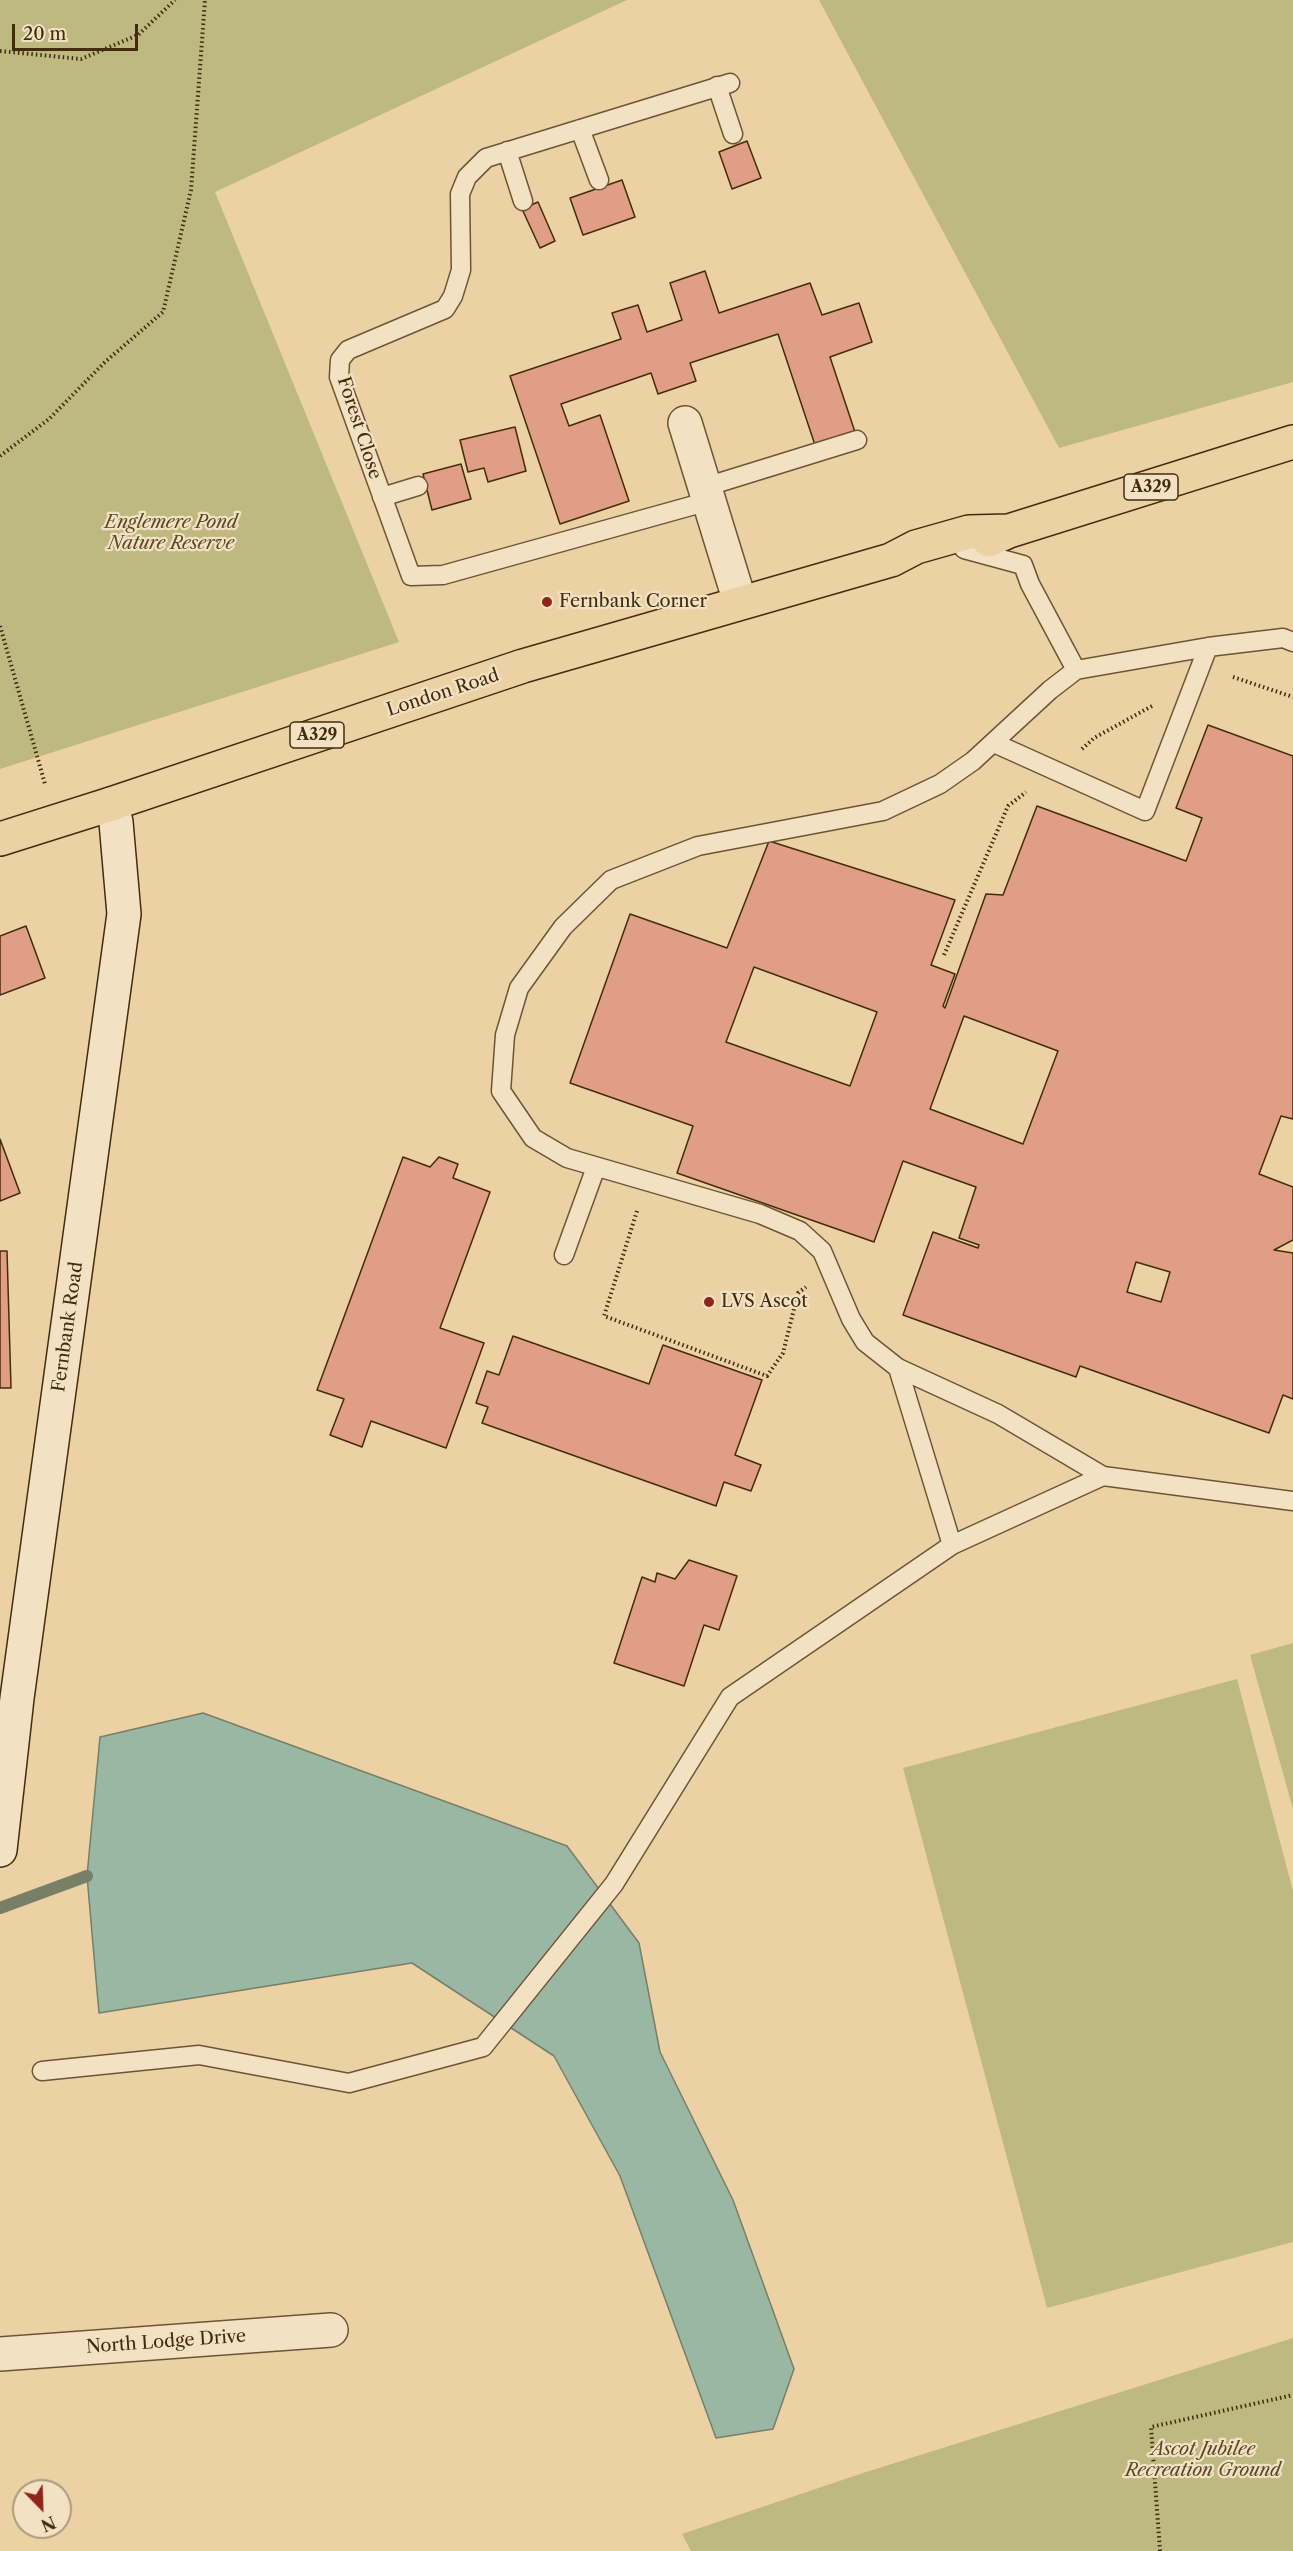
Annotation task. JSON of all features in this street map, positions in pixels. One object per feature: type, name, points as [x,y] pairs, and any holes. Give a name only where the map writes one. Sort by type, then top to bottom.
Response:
[{"type":"main road","name":"London Road","points":[[891,560],[920,561],[964,549],[1009,531],[1293,442]]},
{"type":"main road","name":"London Road","points":[[0,839],[523,666],[891,560],[916,547],[969,532],[1009,531]]},
{"type":"street","points":[[685,423],[740,602]]},
{"type":"street","name":"Fernbank Road","points":[[0,1850],[9,1698],[124,914],[116,822],[111,804]]},
{"type":"street","name":"North Lodge Drive","points":[[0,2354],[331,2330]]},
{"type":"lane","name":"Forest Close","points":[[707,494],[443,575],[411,576],[339,377],[340,360],[348,350],[445,309],[453,296],[462,270],[460,194],[467,177],[486,158],[724,84],[733,134]]},
{"type":"lane","points":[[580,129],[599,180]]},
{"type":"lane","points":[[507,151],[523,201]]},
{"type":"lane","points":[[707,494],[857,440]]},
{"type":"lane","points":[[382,497],[418,486]]},
{"type":"lane","points":[[964,549],[1023,565],[1030,584],[1076,670]]},
{"type":"lane","points":[[1293,642],[1283,638],[1208,647],[1076,670],[1050,690],[994,743],[940,784],[883,811],[698,846],[611,880],[562,927],[519,988],[504,1035],[501,1090],[533,1138],[567,1158],[760,1214],[800,1231],[822,1251],[851,1319],[865,1342],[898,1368],[998,1414],[1103,1476],[1293,1501]]},
{"type":"lane","points":[[994,743],[1145,811],[1208,647]]},
{"type":"lane","points":[[564,1255],[596,1167]]},
{"type":"lane","points":[[898,1368],[952,1545]]},
{"type":"lane","points":[[42,2071],[199,2055],[349,2083],[483,2047],[614,1884],[730,1697],[952,1545],[1103,1476]]},
{"type":"path","points":[[0,51],[81,59],[138,35],[175,0]]},
{"type":"path","points":[[0,456],[49,419],[105,362],[163,312],[191,190],[205,0]]},
{"type":"path","points":[[0,626],[45,784]]},
{"type":"path","points":[[646,1181],[604,1316],[767,1376],[783,1353],[798,1293],[831,1270]]},
{"type":"path","points":[[1160,2551],[1151,2427],[1293,2395]]},
{"type":"green space","name":"Englemere Pond Nature Reserve","points":[[0,0],[627,0],[215,192],[399,642],[0,769]]},
{"type":"green space","points":[[819,0],[1293,0],[1293,382],[1059,448]]},
{"type":"green space","points":[[1293,1643],[1293,1809],[1250,1655]]},
{"type":"green space","points":[[1237,1679],[1293,1891],[1293,2242],[1047,2308],[903,1768]]},
{"type":"green space","name":"Ascot Jubilee Recreation Ground","points":[[1293,2338],[1293,2551],[691,2551],[682,2534],[866,2472]]},
{"type":"shaded area","points":[[203,1713],[567,1846],[639,1943],[660,2052],[733,2200],[794,2369],[773,2429],[716,2438],[620,2176],[554,2056],[412,1963],[99,2013],[87,1876],[100,1737]]},
{"type":"building","points":[[747,141],[761,178],[732,189],[719,152]]},
{"type":"building","points":[[622,180],[635,217],[583,235],[570,198]]},
{"type":"building","points":[[538,202],[555,241],[540,248],[522,209]]},
{"type":"building","points":[[705,271],[719,313],[810,283],[822,315],[859,303],[872,342],[830,357],[856,435],[816,448],[778,334],[690,363],[696,381],[658,394],[651,373],[561,404],[569,426],[600,415],[629,501],[560,524],[510,376],[621,339],[612,313],[638,305],[647,332],[682,320],[670,283]]},
{"type":"building","points":[[515,427],[526,471],[488,482],[484,468],[468,472],[460,440]]},
{"type":"building","points":[[461,464],[471,499],[432,510],[423,474]]},
{"type":"building","points":[[1208,725],[1293,756],[1293,1119],[1281,1116],[1259,1174],[1293,1187],[1293,1240],[1274,1250],[1293,1253],[1293,1399],[1283,1395],[1269,1433],[1080,1366],[1076,1377],[903,1315],[933,1232],[978,1248],[979,1245],[959,1238],[976,1187],[903,1161],[874,1242],[677,1173],[693,1126],[570,1083],[630,914],[727,948],[769,841],[955,900],[931,965],[955,974],[943,1006],[945,1008],[986,894],[1003,895],[1037,806],[1186,861],[1202,818],[1176,808]],"holes":[[[754,967],[877,1012],[850,1086],[726,1042]],[[964,1016],[1058,1051],[1023,1144],[930,1109]],[[1136,1262],[1170,1272],[1161,1302],[1127,1292]]]},
{"type":"building","points":[[26,926],[45,978],[0,995],[0,936]]},
{"type":"building","points":[[0,1139],[20,1193],[0,1201]]},
{"type":"building","points":[[403,1157],[430,1167],[439,1157],[458,1164],[453,1178],[490,1192],[440,1328],[484,1343],[446,1448],[371,1421],[362,1447],[330,1435],[344,1399],[317,1390]]},
{"type":"building","points":[[0,1251],[7,1251],[11,1388],[0,1388]]},
{"type":"building","points":[[513,1336],[649,1384],[663,1345],[762,1380],[735,1455],[761,1465],[751,1491],[724,1482],[716,1506],[482,1423],[488,1407],[476,1403],[487,1371],[499,1375]]},
{"type":"building","points":[[689,1560],[737,1576],[719,1630],[704,1625],[684,1686],[614,1663],[642,1577],[655,1582],[657,1573],[675,1579]]},
{"type":"waterway","points":[[0,1908],[87,1876]]},
{"type":"place","name":"Fernbank Corner","points":[[547,602]]},
{"type":"place","name":"LVS Ascot","points":[[709,1302]]}]
